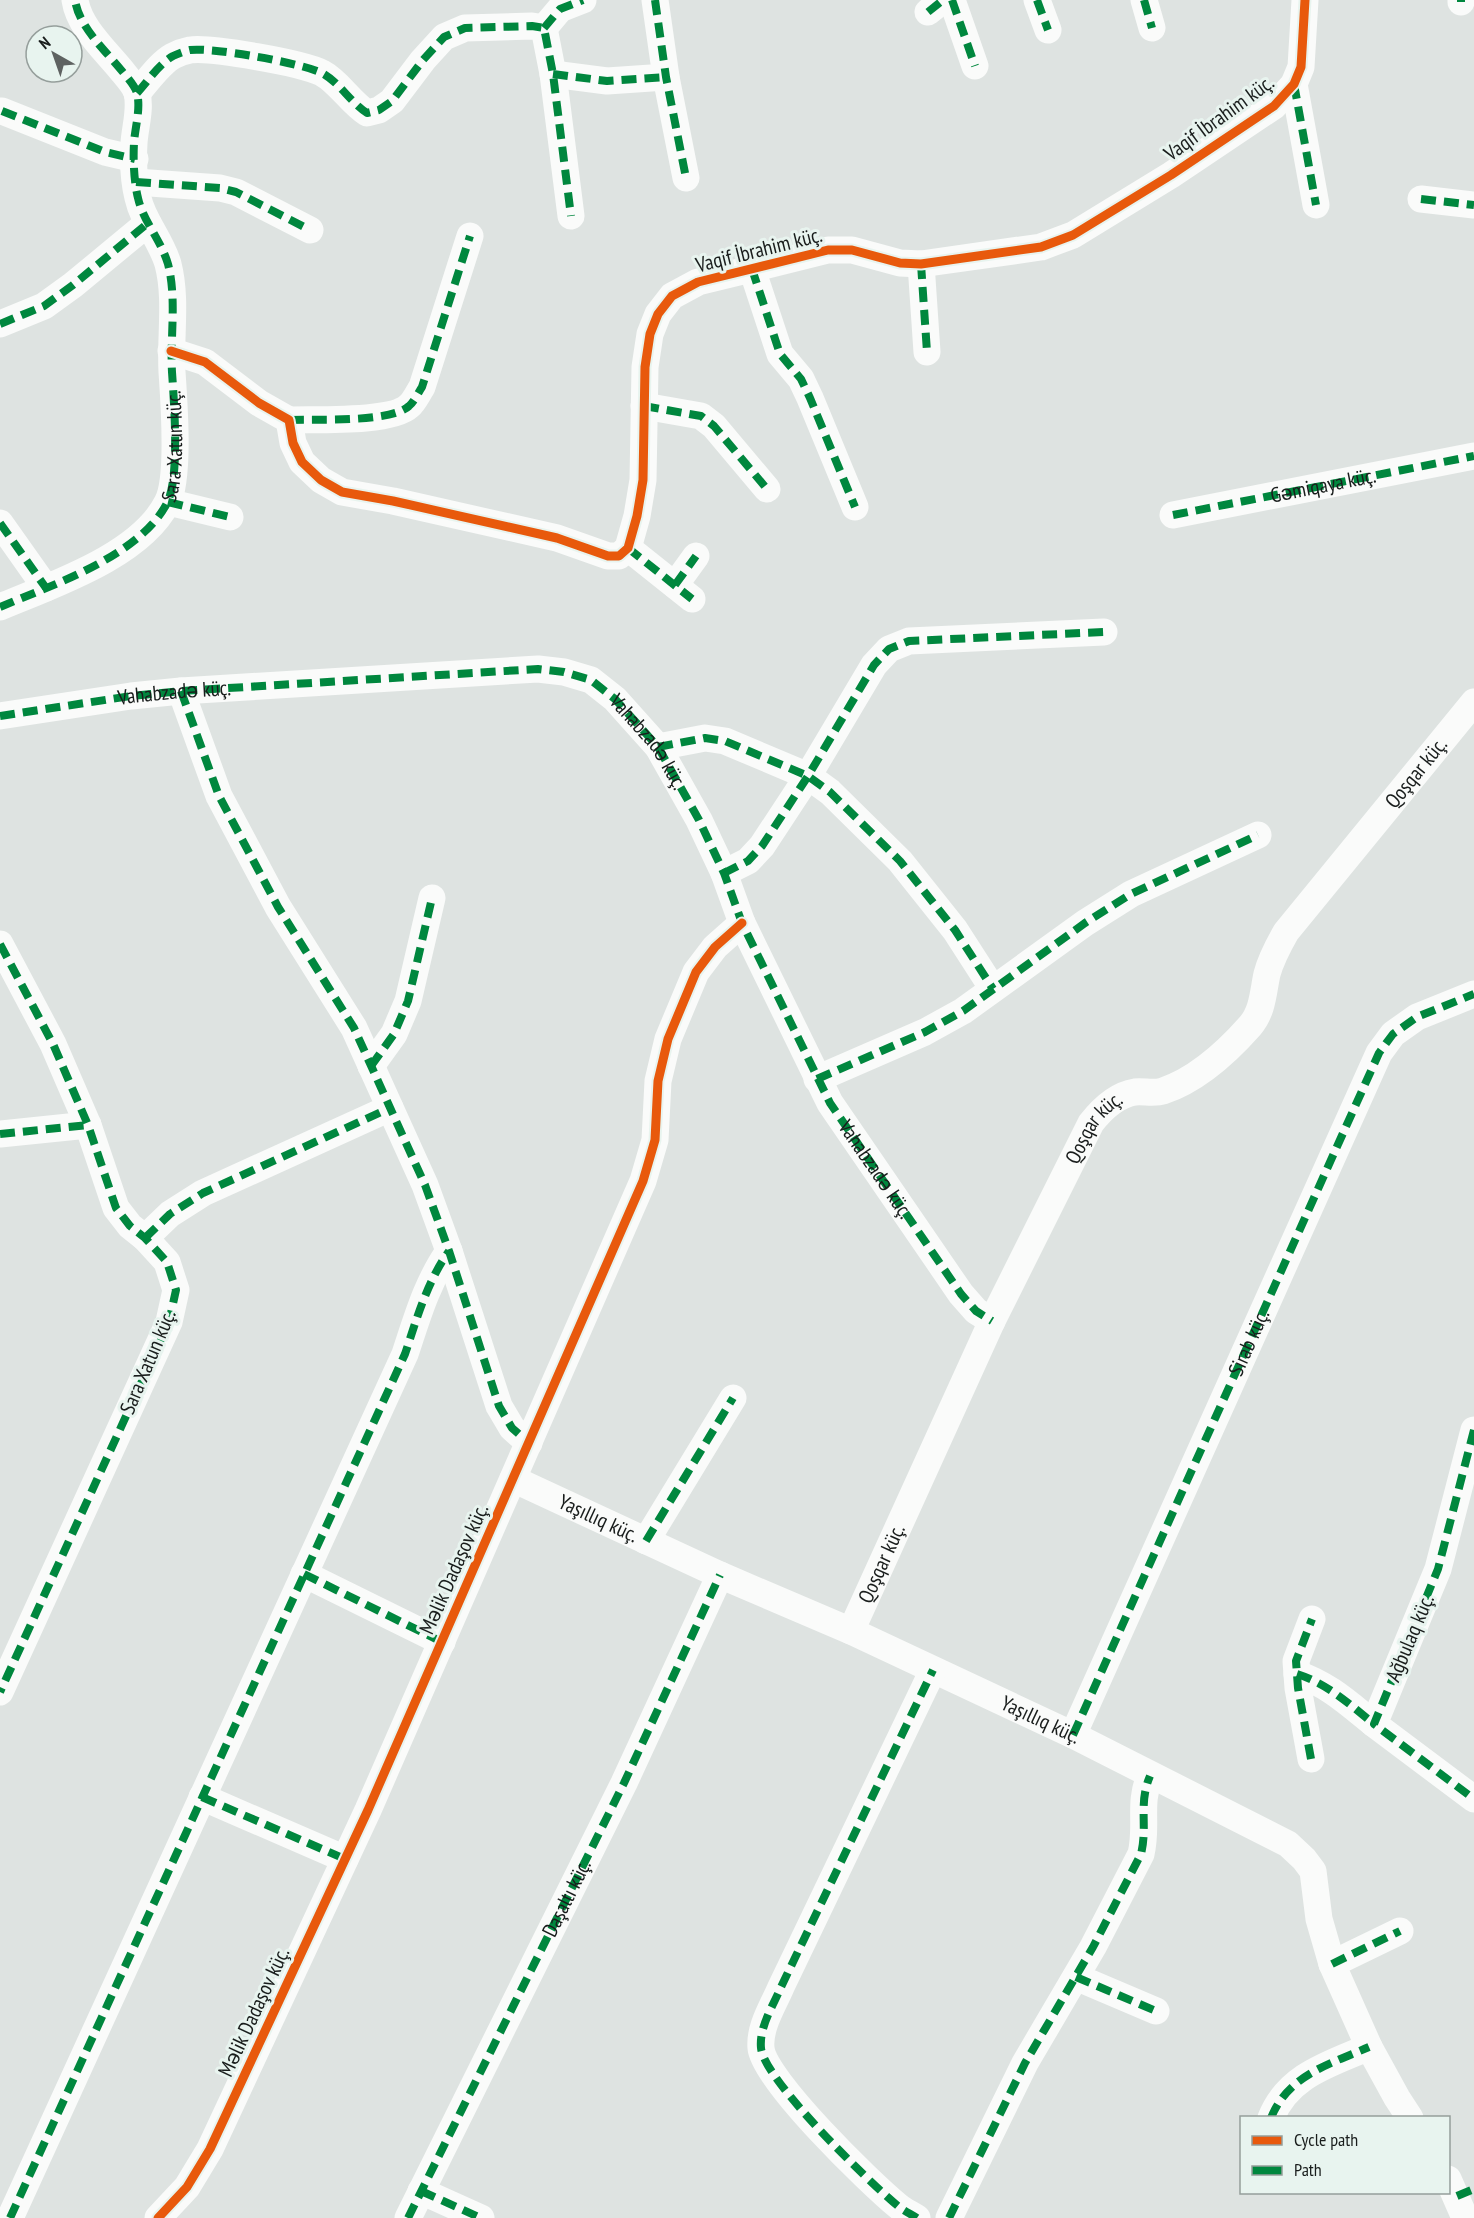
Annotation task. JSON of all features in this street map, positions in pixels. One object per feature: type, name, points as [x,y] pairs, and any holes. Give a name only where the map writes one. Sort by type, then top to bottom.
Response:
[{"type":"street","points":[[75,0],[76,9],[91,34],[129,79],[137,93],[171,57],[190,50],[211,51],[258,57],[323,74],[355,105],[367,113],[380,110],[392,101],[423,60],[444,38],[465,28],[532,26],[544,28]]},
{"type":"street","points":[[544,28],[560,9],[583,0]]},
{"type":"street","points":[[655,0],[666,77],[686,178]]},
{"type":"street","points":[[952,0],[975,66]]},
{"type":"street","points":[[1037,0],[1048,30]]},
{"type":"street","points":[[1144,0],[1152,28]]},
{"type":"street","name":"Vaqif İbrahim küç.","points":[[628,548],[637,516],[643,480],[645,367],[651,334],[658,314],[672,296],[698,282],[828,250],[852,250],[900,262],[921,264],[1041,247],[1073,235],[1171,175],[1274,106],[1294,84],[1301,68],[1305,0]]},
{"type":"street","points":[[544,28],[553,74],[571,216]]},
{"type":"street","points":[[553,74],[607,81],[666,77]]},
{"type":"street","points":[[1294,84],[1316,205]]},
{"type":"street","name":"Sara Xatun küç.","points":[[0,607],[87,570],[121,550],[148,529],[168,502],[173,476],[176,420],[171,351],[174,297],[163,248],[148,223],[138,199],[134,144],[138,112],[137,93]]},
{"type":"street","points":[[2,111],[105,152],[136,171],[236,192],[310,230]]},
{"type":"street","points":[[1421,199],[1474,206]]},
{"type":"street","points":[[0,324],[44,306],[148,223]]},
{"type":"street","points":[[171,351],[205,362],[259,403],[289,420],[394,414],[409,406],[422,387],[470,236]]},
{"type":"street","points":[[921,264],[927,352]]},
{"type":"street","points":[[752,269],[780,354],[801,379],[855,507]]},
{"type":"street","points":[[644,406],[701,416],[714,426],[767,489]]},
{"type":"street","points":[[289,420],[293,443],[302,462],[321,480],[342,492],[393,501],[557,538],[608,556],[619,556],[628,548],[684,592],[696,556]]},
{"type":"street","name":"Gəmiqaya küç.","points":[[1173,515],[1474,456]]},
{"type":"street","points":[[168,502],[230,517]]},
{"type":"street","points":[[0,523],[46,588]]},
{"type":"street","points":[[724,873],[748,861],[762,846],[808,776],[874,665],[890,649],[909,640],[1104,632]]},
{"type":"street","name":"Vahabzadə küç.","points":[[0,716],[131,696],[181,691],[538,669],[564,672],[591,680],[615,699],[658,747],[695,811],[724,873],[742,923],[817,1079],[961,1294],[976,1311],[992,1321]]},
{"type":"street","points":[[181,691],[219,796],[278,906],[354,1028],[425,1185],[449,1251],[499,1406],[512,1428],[529,1443]]},
{"type":"street","name":"Qoşqar küç.","points":[[851,1631],[992,1321],[1091,1123],[1101,1110],[1114,1100],[1133,1092],[1161,1092],[1183,1082],[1209,1065],[1252,1024],[1263,1002],[1274,954],[1286,932],[1474,702]]},
{"type":"street","points":[[658,747],[705,738],[725,741],[808,776],[830,792],[900,861],[955,930],[993,989]]},
{"type":"street","points":[[817,1079],[925,1032],[963,1011],[1085,923],[1131,894],[1258,835]]},
{"type":"street","points":[[371,1066],[394,1034],[408,1001],[432,898]]},
{"type":"street","name":"Məlik Dadaşov küç.","points":[[158,2218],[187,2187],[210,2149],[345,1858],[644,1181],[655,1140],[661,1070],[668,1039],[682,1002],[696,972],[715,947],[742,923]]},
{"type":"street","name":"Sara Xatun küç.","points":[[0,944],[53,1044],[88,1125],[116,1208],[130,1226],[145,1238],[167,1262],[176,1290],[169,1322],[0,1692]]},
{"type":"street","name":"Sirab küç.","points":[[1073,1735],[1378,1053],[1393,1034],[1417,1017],[1474,994]]},
{"type":"street","points":[[145,1238],[170,1214],[203,1193],[390,1107]]},
{"type":"street","points":[[0,1134],[88,1125]]},
{"type":"street","points":[[10,2218],[405,1354],[424,1297],[437,1267],[449,1251]]},
{"type":"street","points":[[646,1541],[733,1398]]},
{"type":"street","name":"Ağbulaq küç.","points":[[1374,1724],[1438,1569],[1473,1437]]},
{"type":"street","name":"Yaşıllıq küç.","points":[[513,1479],[720,1575],[851,1631],[1073,1735],[1288,1844],[1313,1871],[1319,1919],[1332,1964],[1369,2047],[1396,2098],[1409,2116]]},
{"type":"street","points":[[304,1574],[442,1642]]},
{"type":"street","name":"Daşaltı küç.","points":[[408,2218],[624,1783],[720,1575]]},
{"type":"street","points":[[1311,1759],[1296,1661],[1312,1618]]},
{"type":"street","points":[[917,2218],[900,2208],[868,2180],[784,2091],[769,2070],[761,2049],[762,2030],[781,1987],[933,1670]]},
{"type":"street","points":[[1297,1674],[1316,1680],[1474,1799]]},
{"type":"street","points":[[949,2218],[1025,2063],[1109,1919],[1141,1854],[1145,1837],[1144,1791],[1150,1776]]},
{"type":"street","points":[[202,1797],[345,1858]]},
{"type":"street","points":[[1332,1964],[1400,1931]]},
{"type":"street","points":[[1076,1977],[1156,2011]]},
{"type":"street","points":[[1272,2116],[1276,2104],[1289,2088],[1308,2073],[1369,2047]]},
{"type":"street","points":[[421,2191],[481,2218]]},
{"type":"marked path","points":[[0,607],[93,567],[137,539],[154,522],[167,503],[174,476],[171,277],[165,255],[144,215],[137,192],[134,157],[138,112],[137,93],[135,87],[87,29],[77,10],[75,0]]},
{"type":"marked path","points":[[544,28],[560,9],[583,0]]},
{"type":"marked path","points":[[655,0],[666,77],[686,178]]},
{"type":"marked path","points":[[928,12],[943,0]]},
{"type":"marked path","points":[[952,0],[975,66]]},
{"type":"marked path","points":[[1037,0],[1048,30]]},
{"type":"marked path","points":[[1144,0],[1152,28]]},
{"type":"marked path","points":[[137,93],[158,68],[173,56],[190,50],[217,51],[277,61],[322,73],[367,113],[379,110],[392,101],[444,37],[465,28],[532,26],[544,28],[553,74],[571,216]]},
{"type":"marked path","points":[[553,74],[607,81],[666,77]]},
{"type":"marked path","points":[[1294,84],[1316,205]]},
{"type":"marked path","points":[[2,111],[105,152],[135,159]]},
{"type":"marked path","points":[[136,182],[220,188],[236,192],[310,230]]},
{"type":"marked path","points":[[1421,199],[1474,205]]},
{"type":"marked path","points":[[0,324],[44,306],[148,223]]},
{"type":"marked path","points":[[289,420],[370,418],[400,411],[411,404],[422,387],[470,236]]},
{"type":"marked path","points":[[921,264],[927,352]]},
{"type":"marked path","points":[[752,269],[780,354],[801,379],[855,507]]},
{"type":"marked path","points":[[644,406],[701,416],[714,426],[767,489]]},
{"type":"marked path","points":[[1173,515],[1474,456]]},
{"type":"marked path","points":[[168,502],[230,517]]},
{"type":"marked path","points":[[0,523],[46,588]]},
{"type":"marked path","points":[[628,548],[692,599]]},
{"type":"marked path","points":[[675,585],[696,556]]},
{"type":"marked path","points":[[724,873],[748,861],[762,846],[808,776],[874,665],[889,649],[909,641],[1104,632]]},
{"type":"marked path","points":[[0,716],[131,696],[181,691],[538,669],[564,672],[591,680],[615,699],[658,747],[699,820],[724,873],[742,923],[830,1103],[961,1294],[976,1311],[992,1321]]},
{"type":"marked path","points":[[181,691],[219,796],[278,907],[354,1028],[425,1185],[449,1251],[499,1406],[512,1428],[529,1443]]},
{"type":"marked path","points":[[658,747],[705,738],[725,741],[808,776],[830,792],[900,861],[955,930],[993,989]]},
{"type":"marked path","points":[[817,1079],[925,1032],[963,1011],[1085,923],[1131,894],[1258,835]]},
{"type":"marked path","points":[[371,1066],[394,1034],[408,1001],[432,898]]},
{"type":"marked path","points":[[0,944],[53,1044],[88,1125],[116,1208],[130,1226],[145,1238],[167,1262],[176,1290],[169,1322],[0,1692]]},
{"type":"marked path","points":[[1073,1735],[1379,1053],[1393,1034],[1417,1017],[1474,994]]},
{"type":"marked path","points":[[145,1238],[170,1214],[203,1193],[390,1108]]},
{"type":"marked path","points":[[0,1134],[88,1125]]},
{"type":"marked path","points":[[10,2218],[405,1354],[429,1288],[449,1251]]},
{"type":"marked path","points":[[646,1541],[733,1398]]},
{"type":"marked path","points":[[1474,1430],[1438,1569],[1374,1724],[1474,1799]]},
{"type":"marked path","points":[[304,1574],[442,1642]]},
{"type":"marked path","points":[[408,2218],[624,1783],[720,1575]]},
{"type":"marked path","points":[[1311,1759],[1298,1688],[1296,1661],[1312,1619]]},
{"type":"marked path","points":[[917,2218],[898,2206],[865,2176],[798,2106],[767,2063],[761,2048],[761,2040],[764,2024],[933,1670]]},
{"type":"marked path","points":[[1297,1674],[1319,1683],[1374,1724]]},
{"type":"marked path","points":[[949,2218],[1025,2063],[1093,1947],[1141,1854],[1146,1786],[1150,1776]]},
{"type":"marked path","points":[[202,1797],[345,1859]]},
{"type":"marked path","points":[[1332,1964],[1400,1931]]},
{"type":"marked path","points":[[1076,1977],[1156,2011]]},
{"type":"marked path","points":[[1272,2116],[1278,2103],[1299,2081],[1325,2066],[1369,2047]]},
{"type":"marked path","points":[[1457,2196],[1474,2189]]},
{"type":"marked path","points":[[421,2191],[481,2218]]},
{"type":"cycle path","points":[[171,351],[205,362],[259,403],[289,420],[293,443],[302,462],[321,480],[342,492],[393,501],[557,538],[608,556],[619,556],[628,548],[637,516],[643,480],[645,367],[650,334],[658,314],[672,296],[698,282],[828,250],[852,250],[900,263],[921,264],[1041,247],[1073,235],[1171,175],[1274,106],[1294,84],[1301,67],[1305,0]]},
{"type":"cycle path","points":[[158,2218],[187,2187],[210,2149],[368,1810],[643,1181],[655,1140],[658,1081],[668,1039],[696,972],[715,947],[742,923]]}]
